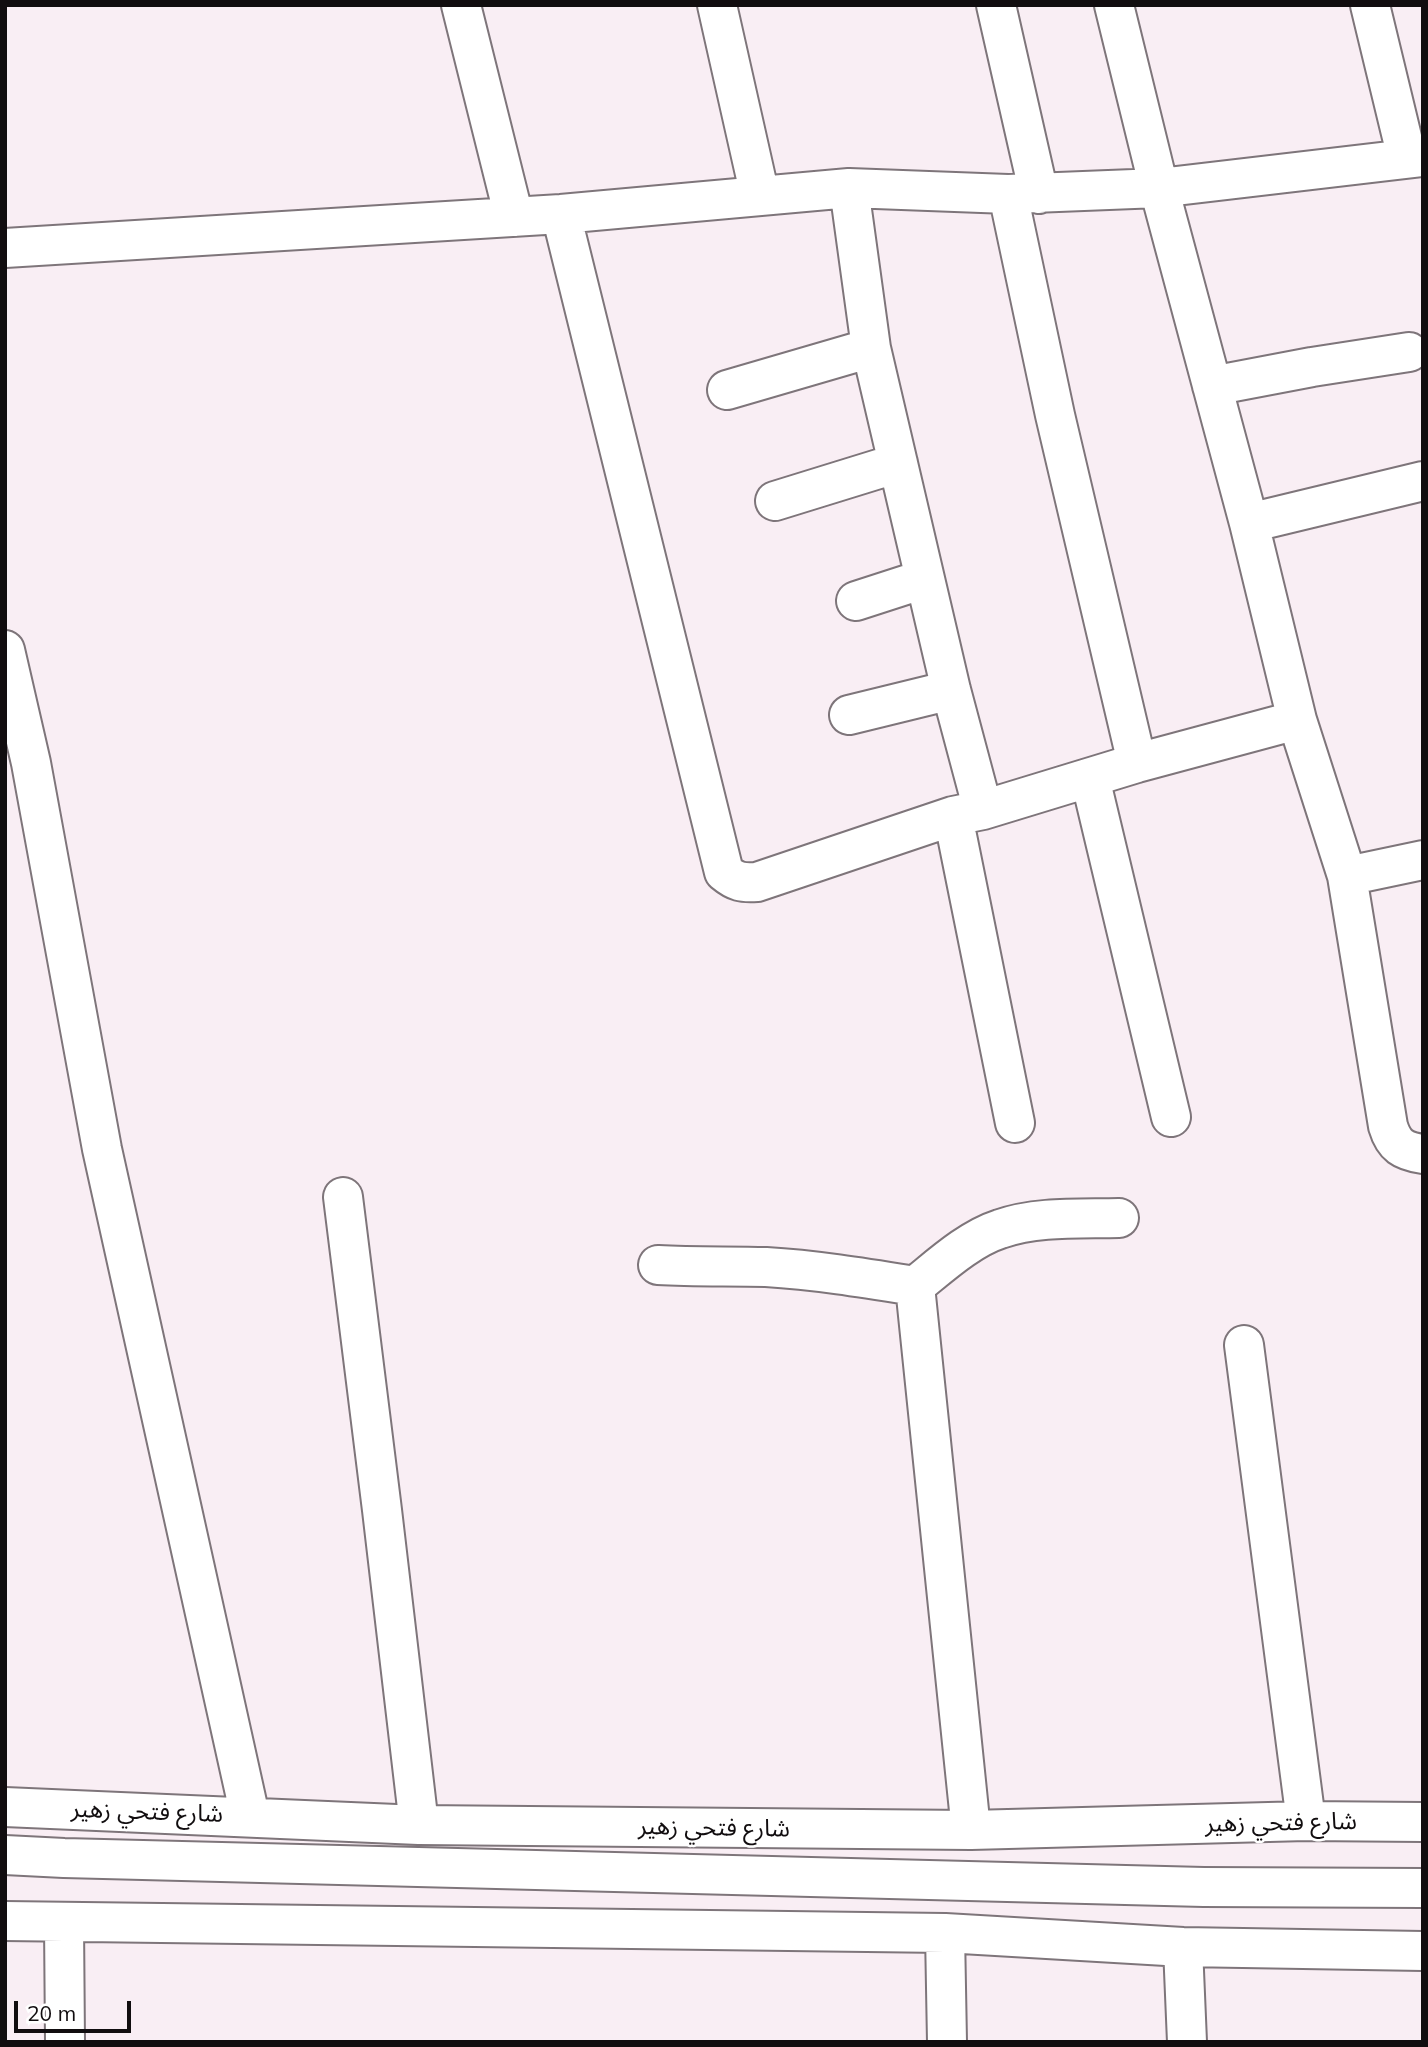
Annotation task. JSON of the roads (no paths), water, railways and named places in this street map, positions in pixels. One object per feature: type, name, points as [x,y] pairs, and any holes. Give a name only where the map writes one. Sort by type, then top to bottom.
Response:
[{"type":"street","points":[[461,5],[514,217]]},
{"type":"street","points":[[717,5],[760,196]]},
{"type":"street","points":[[996,5],[1055,415],[1137,763]]},
{"type":"street","points":[[1114,5],[1158,188],[1249,523],[1297,720],[1347,876],[1388,1126],[1392,1139],[1401,1148],[1423,1154]]},
{"type":"street","points":[[5,248],[561,214],[849,188],[1023,194],[1158,188],[1415,158],[1370,5]]},
{"type":"street","points":[[849,188],[871,348],[951,690],[1015,1122]]},
{"type":"street","points":[[561,214],[724,872],[734,880],[743,883],[757,882],[968,813],[1137,763],[1297,720]]},
{"type":"street","points":[[727,390],[871,348]]},
{"type":"street","points":[[1212,386],[1409,352]]},
{"type":"street","points":[[775,501],[898,463]]},
{"type":"street","points":[[1249,523],[1423,481]]},
{"type":"street","points":[[856,601],[924,579]]},
{"type":"street","points":[[5,650],[31,763],[102,1149],[250,1816]]},
{"type":"street","points":[[849,715],[951,690]]},
{"type":"street","points":[[1090,778],[1171,1117]]},
{"type":"street","points":[[1347,876],[1423,860]]},
{"type":"street","points":[[343,1197],[419,1825]]},
{"type":"street","points":[[658,1265],[704,1268],[765,1267],[847,1275],[915,1286],[961,1250],[999,1229],[1039,1221],[1119,1218]]},
{"type":"street","points":[[915,1286],[971,1830]]},
{"type":"street","points":[[1244,1345],[1306,1821]]},
{"type":"street","name":"شارع فتحي زهير","points":[[5,1807],[419,1825],[971,1830],[1306,1821],[1423,1822]]},
{"type":"street","name":"شارع فتحي زهير","points":[[5,1855],[1204,1887],[1423,1888]]},
{"type":"street","points":[[5,1921],[945,1933],[1183,1947],[1423,1951]]},
{"type":"street","points":[[64,1923],[65,2042]]},
{"type":"street","points":[[945,1933],[947,2042]]},
{"type":"street","points":[[1183,1947],[1187,2042]]}]
